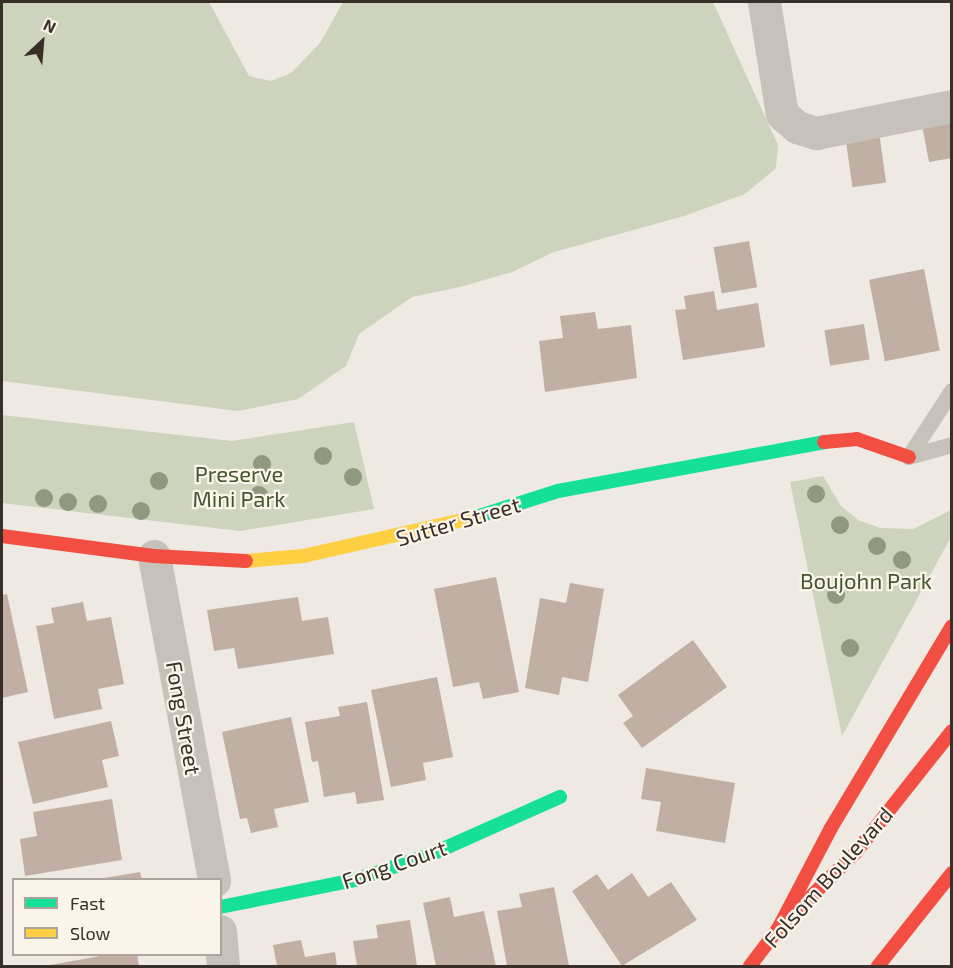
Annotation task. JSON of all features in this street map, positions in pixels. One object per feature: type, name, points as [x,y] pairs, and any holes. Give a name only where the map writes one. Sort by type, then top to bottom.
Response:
[{"type":"street","points":[[765,2],[782,114],[797,127],[816,133],[951,106]]},
{"type":"street","name":"Sutter Street","points":[[2,536],[154,556],[244,561],[303,556],[445,527],[558,491],[842,439],[857,439],[909,456]]},
{"type":"street","name":"Fong Street","points":[[154,556],[214,878]]},
{"type":"street","points":[[778,929],[831,828],[951,627]]},
{"type":"street","name":"Folsom Boulevard","points":[[750,966],[778,929],[855,852],[951,731]]},
{"type":"street","name":"Fong Court","points":[[222,907],[355,880],[435,853],[560,797]]},
{"type":"street","points":[[878,966],[951,873]]},
{"type":"lane","points":[[909,456],[951,392]]},
{"type":"lane","points":[[909,456],[951,445]]},
{"type":"green space","points":[[2,2],[209,2],[249,76],[271,81],[291,73],[320,43],[343,2],[713,2],[778,145],[776,168],[745,194],[684,216],[554,252],[512,272],[460,287],[412,297],[359,334],[346,366],[298,399],[238,411],[2,381]]},
{"type":"green space","name":"Preserve Mini Park","points":[[2,415],[232,441],[354,422],[374,509],[240,531],[2,503]]},
{"type":"green space","name":"Boujohn Park","points":[[823,476],[841,506],[858,520],[880,528],[913,529],[951,510],[951,537],[842,736],[790,482]]},
{"type":"building","points":[[952,114],[952,158],[929,162],[921,120]]},
{"type":"building","points":[[879,132],[886,183],[852,187],[845,137]]},
{"type":"building","points":[[749,241],[757,287],[722,294],[714,247]]},
{"type":"building","points":[[924,269],[940,350],[885,361],[869,280]]},
{"type":"building","points":[[714,291],[717,310],[758,303],[765,347],[683,360],[675,310],[686,309],[684,296]]},
{"type":"building","points":[[595,312],[598,329],[631,325],[637,378],[545,392],[539,341],[563,338],[560,316]]},
{"type":"building","points":[[864,324],[870,360],[830,366],[824,330]]},
{"type":"building","points":[[496,577],[519,692],[483,699],[479,682],[453,687],[434,589]]},
{"type":"building","points":[[570,583],[604,589],[588,682],[562,677],[559,695],[525,688],[540,598],[566,603]]},
{"type":"building","points":[[7,594],[28,692],[2,698],[2,595]]},
{"type":"building","points":[[298,597],[302,621],[328,617],[334,654],[238,669],[234,648],[214,651],[207,610]]},
{"type":"building","points":[[83,602],[87,621],[111,617],[124,684],[98,689],[102,709],[54,719],[36,626],[54,623],[51,608]]},
{"type":"building","points":[[693,640],[727,687],[642,748],[623,723],[633,716],[618,695]]},
{"type":"building","points":[[437,677],[453,757],[423,763],[426,780],[391,787],[371,690]]},
{"type":"building","points":[[367,702],[384,800],[357,804],[355,792],[324,797],[318,761],[312,762],[305,722],[340,716],[338,707]]},
{"type":"building","points":[[291,717],[309,802],[274,809],[278,827],[251,833],[247,818],[240,819],[222,732]]},
{"type":"building","points":[[111,721],[119,756],[102,760],[108,787],[33,804],[18,742]]},
{"type":"building","points":[[646,768],[735,783],[725,843],[656,831],[661,802],[641,799]]},
{"type":"building","points":[[112,799],[122,860],[25,876],[20,839],[37,836],[33,812]]},
{"type":"building","points":[[140,872],[142,878],[104,878]]},
{"type":"building","points":[[632,873],[648,897],[671,882],[697,920],[622,966],[572,891],[597,874],[608,890]]},
{"type":"building","points":[[554,887],[569,966],[507,966],[497,911],[522,907],[519,894]]},
{"type":"building","points":[[450,897],[454,917],[484,911],[496,966],[436,966],[423,903]]},
{"type":"building","points":[[410,920],[417,966],[357,966],[353,941],[378,938],[376,925]]},
{"type":"building","points":[[301,940],[305,957],[335,952],[337,966],[277,966],[273,945]]},
{"type":"building","points":[[100,956],[137,956],[139,966],[45,966]]},
{"type":"traffic: fast","points":[[476,517],[558,491],[824,442]]},
{"type":"traffic: fast","points":[[222,907],[355,880],[434,853],[560,797]]},
{"type":"traffic: slow","points":[[246,561],[303,556],[476,517]]},
{"type":"traffic: jam","points":[[824,442],[857,439],[909,457]]},
{"type":"traffic: jam","points":[[2,536],[154,556],[246,561]]},
{"type":"traffic: jam","points":[[778,929],[831,828],[952,626]]},
{"type":"traffic: jam","points":[[750,966],[778,929],[856,852],[952,731]]},
{"type":"traffic: jam","points":[[878,966],[952,873]]}]
